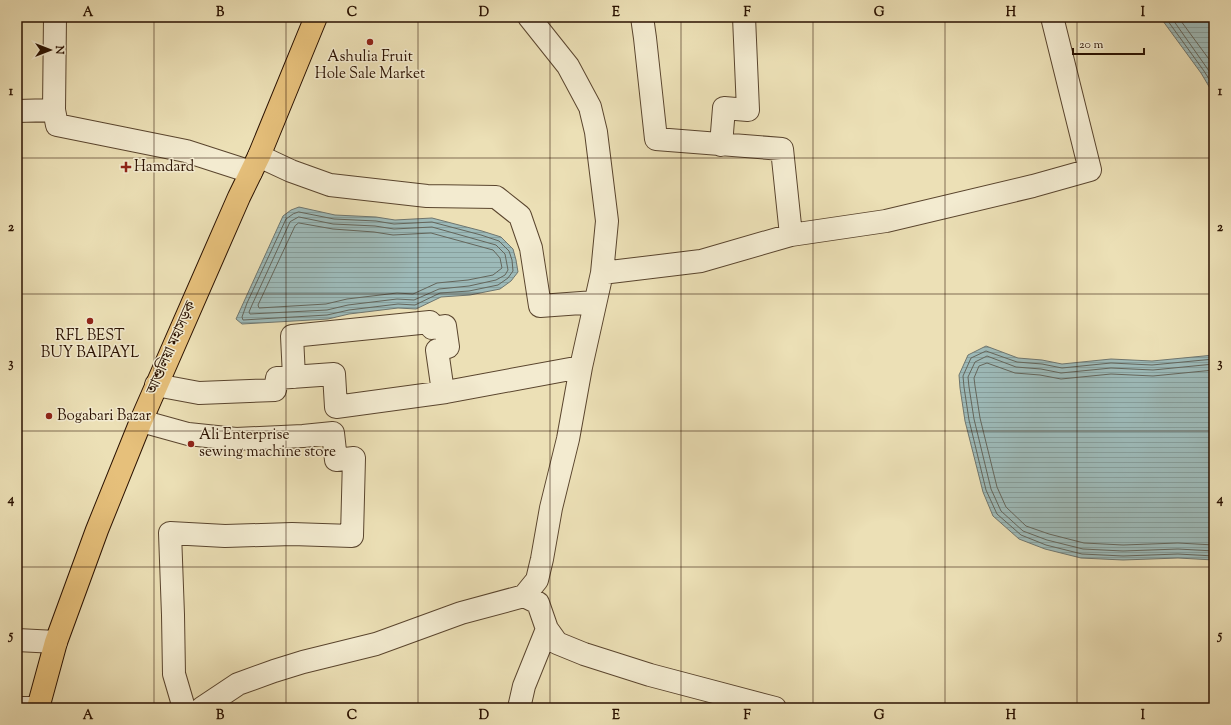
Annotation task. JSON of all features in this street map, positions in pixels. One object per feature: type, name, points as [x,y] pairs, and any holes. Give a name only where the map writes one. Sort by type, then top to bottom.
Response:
[{"type":"highway","name":"আশুলিয়া মহাসড়ক","points":[[38,708],[56,642],[97,530],[140,421],[255,164],[316,17]]},
{"type":"street","points":[[55,17],[54,110],[57,125],[291,171],[330,185],[427,196],[496,197],[520,216],[531,248],[540,306],[595,302]]},
{"type":"street","points":[[202,708],[238,684],[274,671],[303,662],[376,644],[461,613],[524,596],[537,580],[551,508],[568,439],[581,367],[602,273],[607,222],[596,132],[590,107],[568,66],[529,17]]},
{"type":"street","points":[[642,17],[656,139],[782,149],[791,235]]},
{"type":"street","points":[[721,145],[724,108],[748,110],[744,17]]},
{"type":"street","points":[[602,273],[702,261],[791,235],[886,222],[1033,186],[1090,170],[1052,17]]},
{"type":"street","points":[[17,111],[54,110]]},
{"type":"street","points":[[294,377],[292,336],[430,322],[432,328],[445,326],[448,347],[437,350],[444,392]]},
{"type":"street","points":[[156,385],[198,393],[275,390],[277,378],[334,374],[336,407],[444,392],[581,367]]},
{"type":"street","points":[[140,421],[188,434],[236,439],[333,433],[336,460],[354,458],[352,536],[292,534],[225,536],[170,533],[174,674],[184,708]]},
{"type":"street","points":[[524,596],[538,603],[547,629],[557,643],[584,654],[650,675],[775,708]]},
{"type":"street","points":[[519,708],[524,686],[547,629]]},
{"type":"street","points":[[17,640],[56,642]]},
{"type":"street","points":[[17,708],[38,708]]},
{"type":"water","points":[[1160,17],[1214,17],[1214,95],[1201,73]]},
{"type":"water","points":[[299,207],[335,215],[376,217],[395,220],[432,218],[482,231],[501,237],[513,249],[518,272],[511,281],[500,289],[470,295],[441,297],[416,309],[398,308],[349,314],[328,319],[242,324],[236,319],[283,216],[291,210]]},
{"type":"water","points":[[986,346],[1018,358],[1042,360],[1062,364],[1111,359],[1152,361],[1214,355],[1214,560],[1178,558],[1123,560],[1081,558],[1045,549],[1019,539],[993,516],[983,492],[965,421],[959,375],[968,355]]},
{"type":"place","name":"Ashulia Fruit Hole Sale Market","points":[[370,42]]},
{"type":"place","name":"Hamdard","points":[[126,167]]},
{"type":"place","name":"RFL BEST BUY BAIPAYL","points":[[90,321]]},
{"type":"place","name":"Bogabari Bazar","points":[[49,416]]},
{"type":"place","name":"Ali Enterprise sewing machine store","points":[[191,444]]}]
